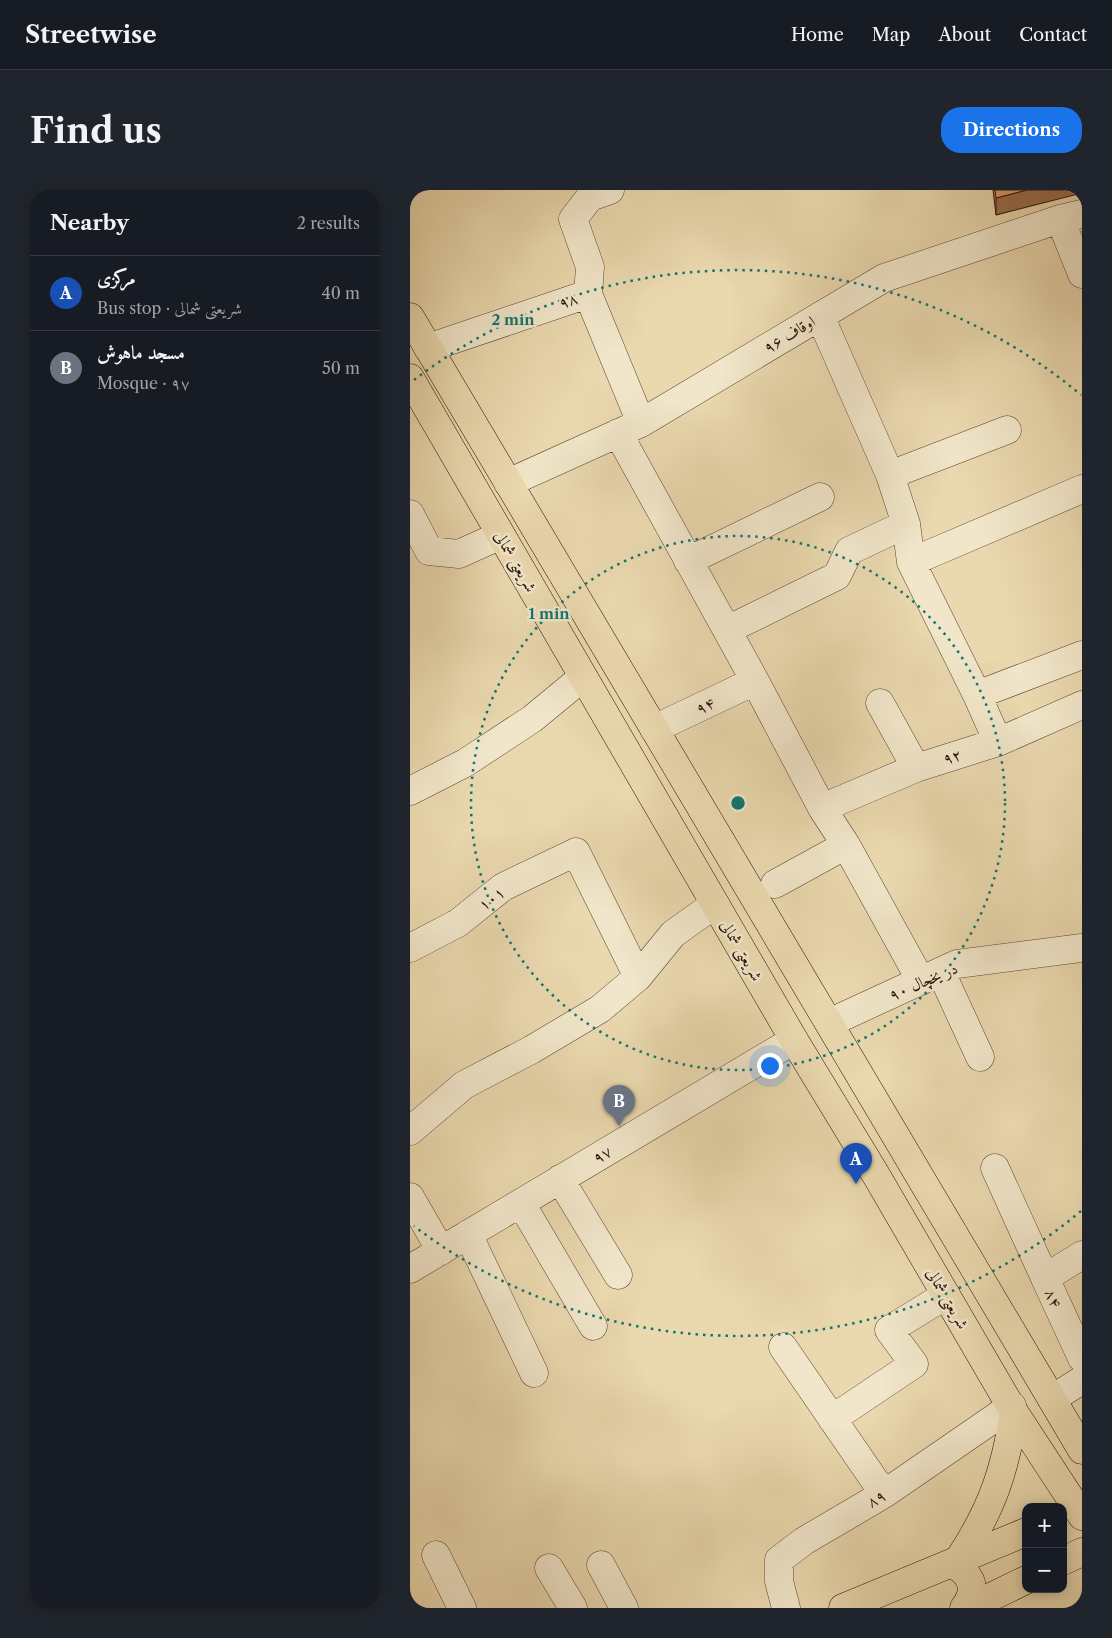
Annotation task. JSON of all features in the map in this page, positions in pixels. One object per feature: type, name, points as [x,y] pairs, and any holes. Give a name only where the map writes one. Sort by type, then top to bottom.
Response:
[{"type":"main road","name":"شریعتی شمالی","points":[[410,317],[1082,1450]]},
{"type":"main road","name":"شریعتی شمالی","points":[[410,378],[794,1040],[1076,1513]]},
{"type":"main road","points":[[955,1562],[980,1525],[1002,1474],[1010,1443],[1013,1409]]},
{"type":"main road","points":[[843,1608],[1022,1534]]},
{"type":"main road","points":[[1067,1559],[1082,1552]]},
{"type":"main road","points":[[955,1562],[964,1571],[972,1584],[971,1599],[964,1608]]},
{"type":"main road","points":[[968,1608],[1022,1582]]},
{"type":"street","name":"۹۸","points":[[428,348],[588,294],[590,267],[573,219],[590,197],[610,190]]},
{"type":"street","points":[[1071,216],[1082,274]]},
{"type":"street","name":"اوقاف ۹۶","points":[[508,482],[629,428],[884,278],[1071,216]]},
{"type":"street","points":[[588,294],[629,428],[688,561],[755,681],[822,808],[931,976],[980,1057]]},
{"type":"street","points":[[820,316],[890,475],[906,524],[910,562],[977,695],[998,742]]},
{"type":"street","points":[[890,475],[1007,430]]},
{"type":"street","points":[[910,562],[1082,489]]},
{"type":"street","points":[[688,561],[820,497]]},
{"type":"street","points":[[410,514],[429,551],[459,554],[501,535]]},
{"type":"street","points":[[727,630],[837,576],[849,550],[906,524]]},
{"type":"street","points":[[977,695],[1082,655]]},
{"type":"street","points":[[410,791],[465,763],[532,719],[584,677]]},
{"type":"street","name":"۹۴","points":[[654,729],[755,681]]},
{"type":"street","points":[[880,703],[916,768]]},
{"type":"street","name":"۹۲","points":[[822,808],[916,768],[998,742],[1082,705]]},
{"type":"street","points":[[775,884],[846,845]]},
{"type":"street","name":"۱۰۱","points":[[410,948],[458,922],[504,888],[576,852],[638,977]]},
{"type":"street","points":[[410,1131],[464,1086],[531,1050],[600,1009],[638,977],[673,934],[715,904]]},
{"type":"street","name":"در یخچال ۹۰","points":[[829,1023],[957,964],[1081,951]]},
{"type":"street","name":"۹۷","points":[[410,1269],[794,1040]]},
{"type":"street","points":[[994,1168],[1045,1278]]},
{"type":"street","points":[[560,1179],[618,1275]]},
{"type":"street","points":[[410,1197],[441,1251]]},
{"type":"street","points":[[521,1203],[593,1326]]},
{"type":"street","points":[[468,1234],[534,1373]]},
{"type":"street","name":"۸۴","points":[[1082,1255],[1045,1278],[1082,1358]]},
{"type":"street","points":[[832,1419],[914,1364],[889,1330],[946,1295]]},
{"type":"street","points":[[783,1347],[884,1494]]},
{"type":"street","points":[[1052,1399],[1082,1380]]},
{"type":"street","name":"۸۹","points":[[786,1608],[779,1581],[779,1560],[804,1541],[884,1494],[1013,1409]]},
{"type":"street","points":[[436,1555],[462,1608]]},
{"type":"street","points":[[601,1565],[624,1608]]},
{"type":"street","points":[[549,1568],[573,1608]]},
{"type":"building","points":[[995,190],[1027,190],[996,198]]},
{"type":"place","name":"مسجد ماهوش","points":[[619,1126]]},
{"type":"place","name":"مرکزی","points":[[856,1184]]}]
